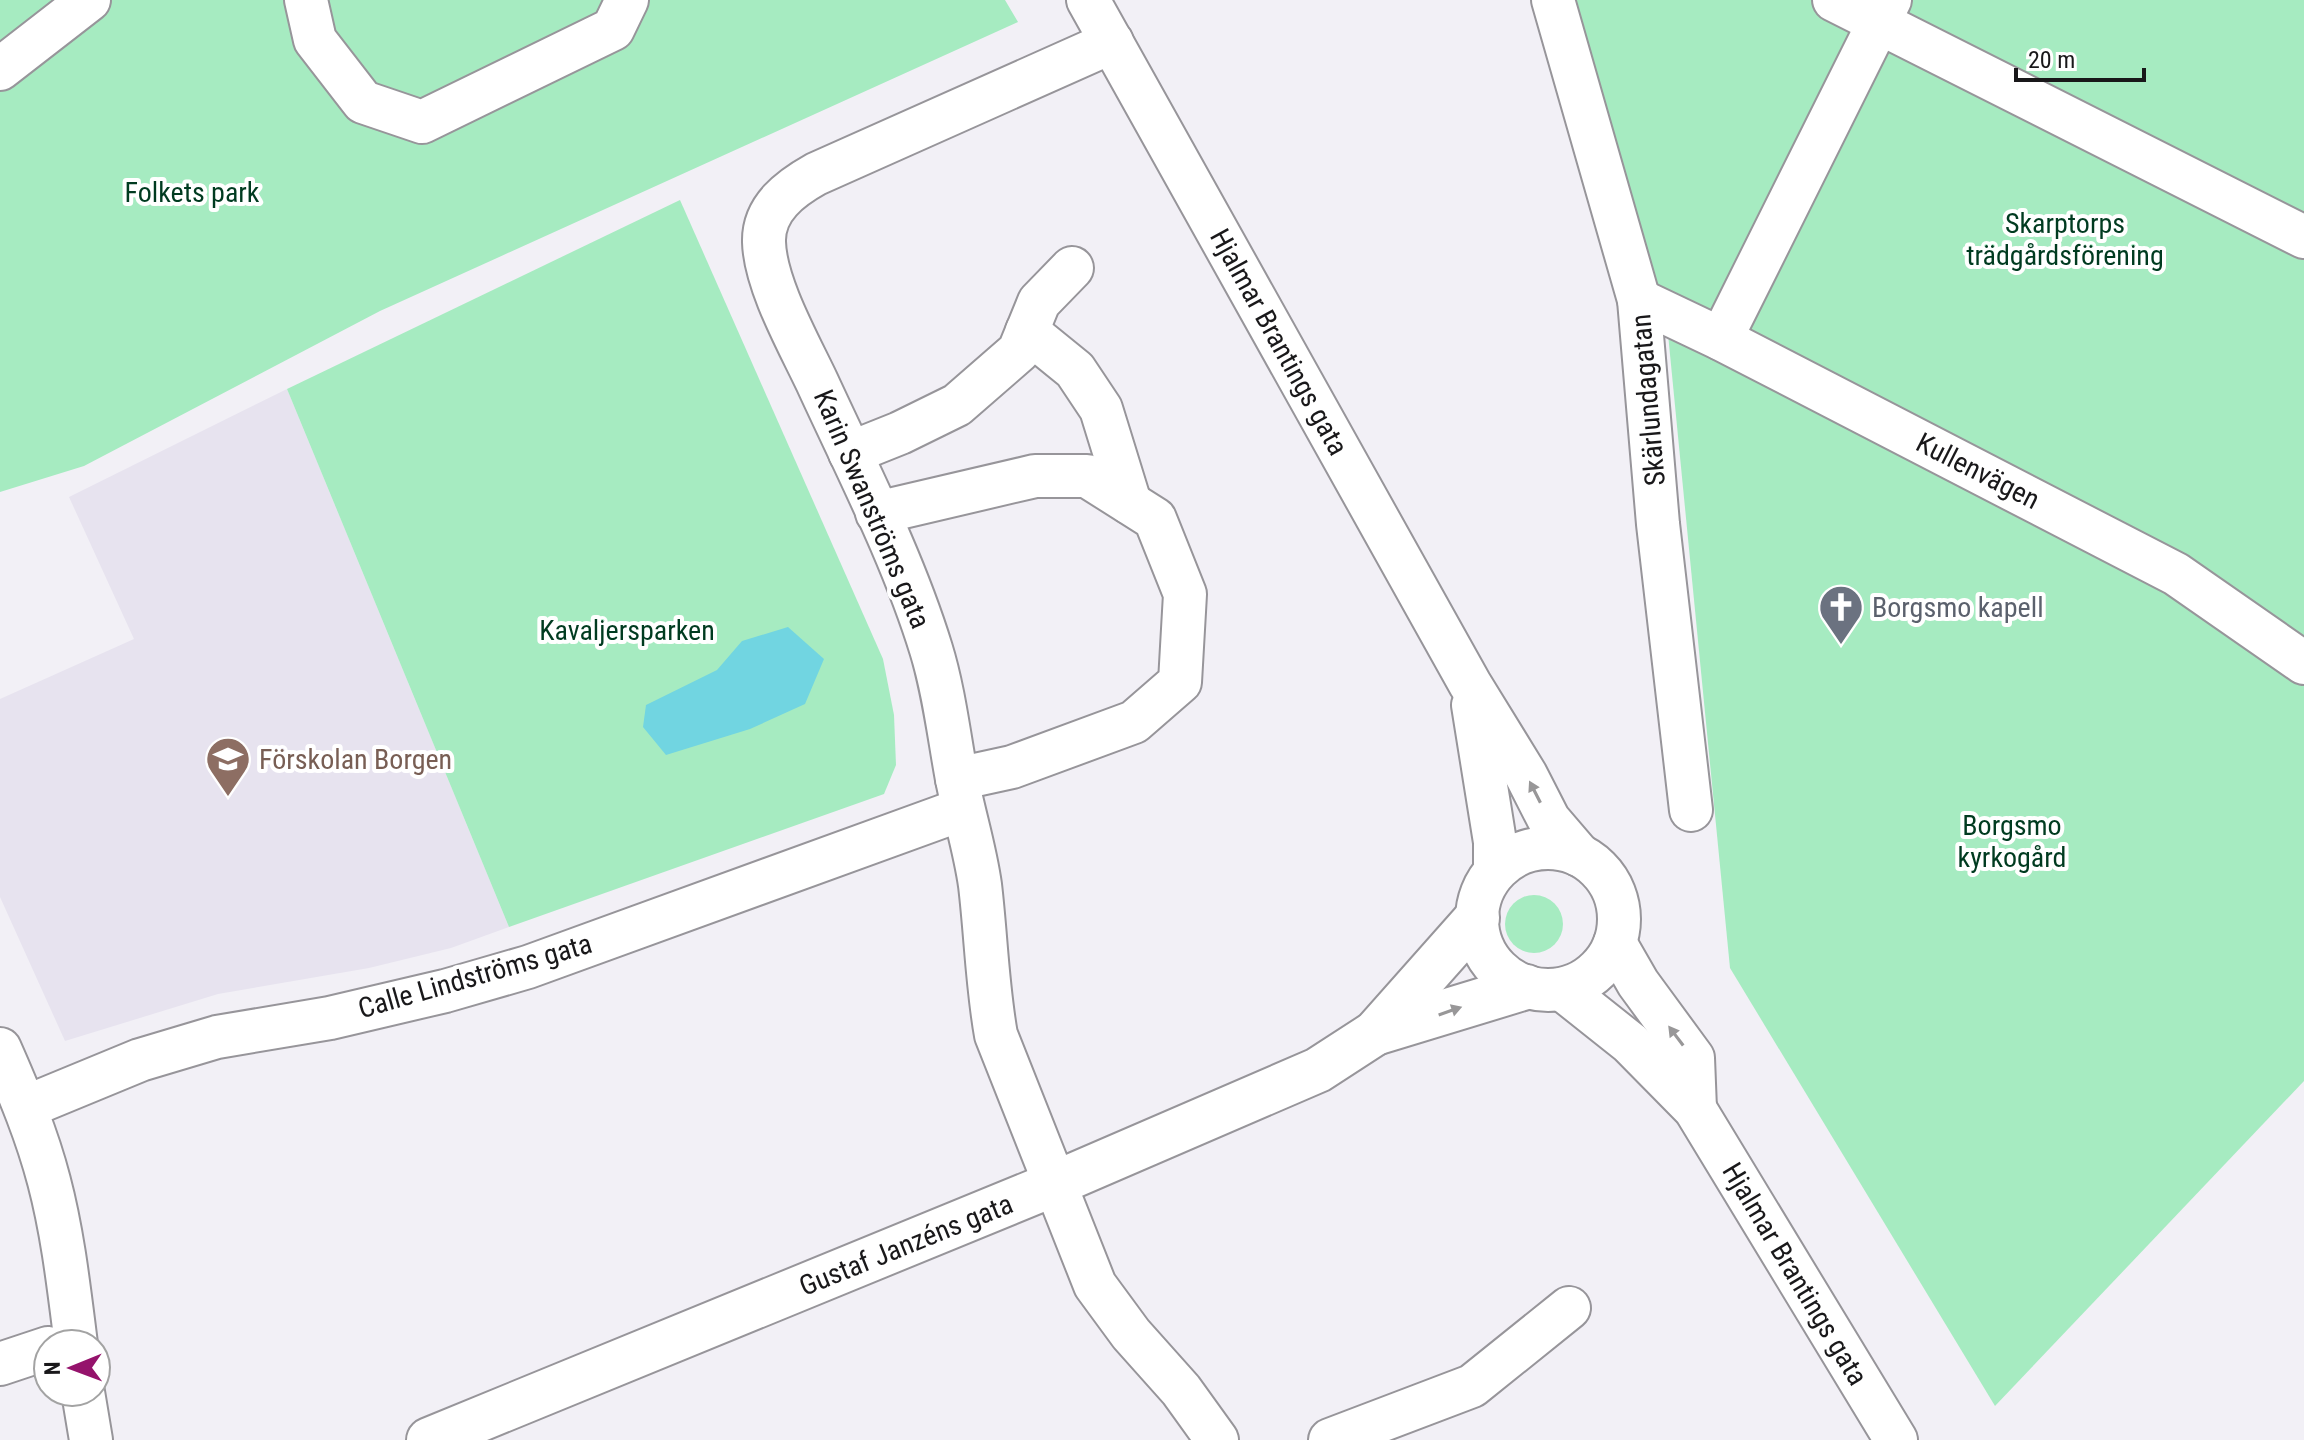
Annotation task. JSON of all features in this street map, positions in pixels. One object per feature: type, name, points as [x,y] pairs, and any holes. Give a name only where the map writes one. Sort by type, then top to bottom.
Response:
[{"type":"main road","name":"Gustaf Janzéns gata","points":[[429,1440],[1054,1184],[1318,1070],[1375,1033],[1477,918]]},
{"type":"main road","name":"Gustaf Janzéns gata","points":[[1375,1033],[1544,988]]},
{"type":"street","points":[[0,69],[89,0]]},
{"type":"street","points":[[306,0],[315,40],[363,102],[422,122],[613,29],[627,0]]},
{"type":"street","name":"Hjalmar Brantings gata","points":[[1088,0],[1549,820],[1579,855],[1600,870],[1614,892],[1619,918],[1615,943],[1638,983],[1693,1058],[1695,1109]]},
{"type":"street","name":"Skärlundagatan","points":[[1553,0],[1639,300],[1658,524],[1691,810]]},
{"type":"street","points":[[1834,0],[1884,11],[2304,237]]},
{"type":"street","points":[[1721,339],[1884,11]]},
{"type":"street","name":"Karin Swanströms gata","points":[[1112,42],[816,174],[787,190],[770,215],[764,240],[770,271],[784,311],[877,513],[931,650],[960,794],[973,841],[980,887],[988,993],[996,1035],[1095,1285],[1131,1334],[1181,1390],[1217,1440]]},
{"type":"street","points":[[850,453],[957,405],[1019,351],[1039,302],[1072,268]]},
{"type":"street","name":"Kullenvägen","points":[[1639,300],[1721,339],[2176,574],[2304,663]]},
{"type":"street","points":[[1027,331],[1075,370],[1101,409],[1130,503]]},
{"type":"street","name":"Calle Lindströms gata","points":[[26,1107],[140,1060],[217,1037],[330,1018],[445,991],[528,967],[960,794],[1012,767],[1134,722],[1180,682],[1185,594],[1155,519],[1087,476],[1035,476],[877,513]]},
{"type":"street","name":"Hjalmar Brantings gata","points":[[1470,684],[1495,842],[1495,870],[1479,901],[1477,918],[1485,953],[1496,968],[1510,979],[1544,988],[1630,1043],[1695,1109],[1896,1440]]},
{"type":"street","points":[[1495,870],[1513,856],[1535,849],[1558,848],[1579,855]]},
{"type":"street","points":[[1544,988],[1584,980],[1603,964],[1615,943]]},
{"type":"street","points":[[0,1049],[26,1107],[49,1180],[59,1226],[72,1328]]},
{"type":"street","points":[[1330,1440],[1472,1386],[1569,1308]]},
{"type":"street","points":[[0,1364],[32,1353]]},
{"type":"street","points":[[86,1408],[91,1440]]},
{"type":"shaded area","name":"Förskolan Borgen","points":[[287,389],[509,927],[451,948],[369,968],[218,994],[65,1041],[0,897],[0,699],[134,639],[69,497]]},
{"type":"green space","name":"Folkets park","points":[[0,0],[1005,0],[1018,22],[380,311],[84,466],[0,492]]},
{"type":"green space","name":"Skarptorps trädgårdsförening","points":[[1572,0],[2304,0],[2304,658],[1653,292]]},
{"type":"green space","name":"Kavaljersparken","points":[[680,200],[883,659],[894,715],[896,765],[884,794],[509,927],[287,389]]},
{"type":"green space","name":"Borgsmo kyrkogård","points":[[1668,334],[2055,517],[2304,669],[2304,1081],[1995,1406],[1730,968]]},
{"type":"green space","points":[[1534,895],[1555,903],[1563,924],[1555,945],[1534,953],[1513,945],[1505,924],[1513,903]]},
{"type":"water","points":[[788,627],[824,659],[805,704],[750,729],[666,755],[643,727],[646,705],[717,670],[742,641]]},
{"type":"place","name":"Borgsmo kapell","points":[[1841,646]]},
{"type":"place","name":"Förskolan Borgen","points":[[228,798]]}]
